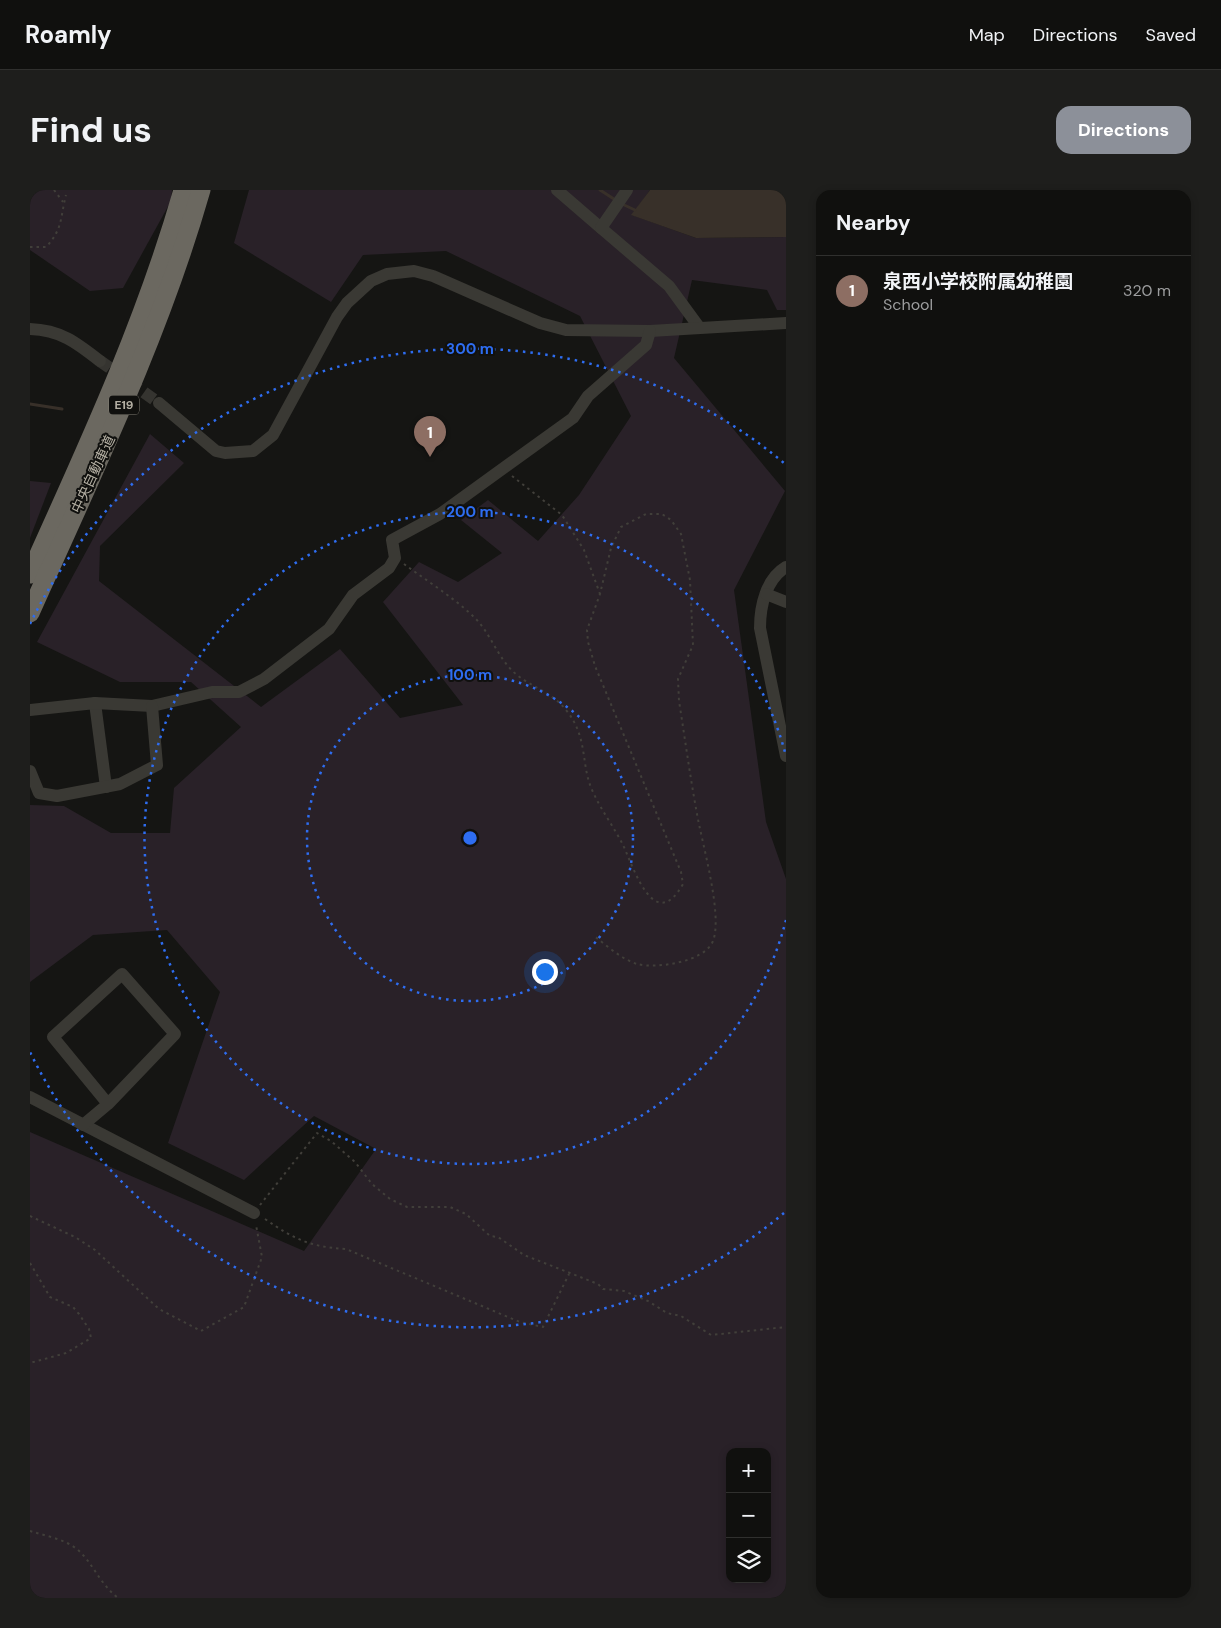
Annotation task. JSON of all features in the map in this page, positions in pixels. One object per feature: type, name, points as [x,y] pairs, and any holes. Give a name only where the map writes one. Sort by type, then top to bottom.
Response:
[{"type":"highway","name":"中央自動車道","points":[[30,574],[126,358],[150,293],[183,190]]},
{"type":"highway","name":"中央自動車道","points":[[30,614],[141,365],[167,298],[201,190]]},
{"type":"street","points":[[557,190],[669,286],[699,327]]},
{"type":"street","points":[[601,228],[625,192]]},
{"type":"street","points":[[159,403],[216,451],[224,453],[253,451],[273,435],[337,317],[347,303],[371,281],[388,274],[423,272],[540,323],[566,330],[650,330],[786,324]]},
{"type":"street","points":[[30,329],[71,338],[100,361]]},
{"type":"street","points":[[30,710],[95,703],[152,706],[212,692],[239,692],[264,679],[329,629],[352,595],[389,568],[395,558],[392,540],[440,514],[573,418],[588,396],[646,345],[650,330]]},
{"type":"street","points":[[786,567],[773,580],[762,603],[760,628],[786,756]]},
{"type":"street","points":[[766,594],[786,602]]},
{"type":"street","points":[[95,703],[106,787]]},
{"type":"street","points":[[30,771],[39,793],[57,796],[120,784],[157,765],[152,706]]},
{"type":"street","points":[[82,1125],[108,1104],[175,1034],[122,974],[52,1037],[108,1104]]},
{"type":"street","points":[[30,1097],[254,1213]]},
{"type":"path","points":[[54,190],[64,203]]},
{"type":"path","points":[[30,247],[46,247],[55,238],[62,222],[66,196]]},
{"type":"path","points":[[503,469],[562,515],[584,550],[600,594]]},
{"type":"path","points":[[395,558],[475,617],[515,674],[555,699],[566,709],[581,735],[592,791],[624,845],[642,888],[654,901],[666,902],[676,897],[684,884],[681,872],[595,666],[586,630],[600,594],[611,548],[621,527],[646,514],[662,514],[671,520],[681,534],[690,580],[693,646],[678,679],[679,701],[715,919],[713,941],[709,947],[684,962],[661,965],[637,964],[617,953],[593,935]]},
{"type":"path","points":[[30,1216],[76,1237],[96,1250],[159,1309],[200,1331],[244,1307],[262,1257],[254,1213],[317,1133],[332,1141],[355,1162],[372,1184],[390,1200],[407,1207],[450,1207],[466,1214],[490,1236],[498,1237],[524,1254],[569,1274],[598,1284],[603,1289],[624,1291],[648,1301],[667,1312],[681,1316],[710,1335],[786,1327]]},
{"type":"path","points":[[254,1213],[289,1236],[311,1245],[319,1248],[346,1249],[520,1322],[544,1327],[569,1274]]},
{"type":"path","points":[[30,1263],[50,1297],[73,1307],[89,1328],[91,1338],[66,1353],[30,1363]]},
{"type":"path","points":[[30,1532],[69,1543],[80,1551],[96,1576],[118,1598]]},
{"type":"shaded area","points":[[30,190],[172,190],[171,201],[123,288],[90,291],[30,250]]},
{"type":"shaded area","points":[[249,190],[650,190],[632,215],[696,238],[786,237],[786,310],[777,310],[767,290],[692,280],[674,358],[785,491],[734,590],[766,822],[786,879],[786,1598],[30,1598],[30,1132],[304,1251],[376,1149],[314,1116],[244,1180],[168,1143],[220,992],[167,930],[93,935],[30,982],[30,805],[64,806],[111,833],[170,833],[174,788],[241,727],[191,682],[120,682],[37,642],[150,434],[184,463],[100,546],[99,581],[261,707],[340,649],[400,718],[463,705],[383,602],[419,562],[458,582],[502,553],[461,520],[488,500],[538,541],[579,495],[631,416],[580,316],[446,251],[363,255],[331,302],[234,243]]},
{"type":"shaded area","points":[[650,190],[786,190],[786,237],[696,238],[631,215]]},
{"type":"shaded area","points":[[30,481],[51,483],[30,538]]},
{"type":"waterway","points":[[600,190],[617,201]]},
{"type":"waterway","points":[[622,204],[635,210]]},
{"type":"waterway","points":[[30,404],[62,409]]},
{"type":"tunnel","points":[[100,361],[159,403]]},
{"type":"place","name":"泉西小学校附属幼稚園","points":[[430,457]]}]
